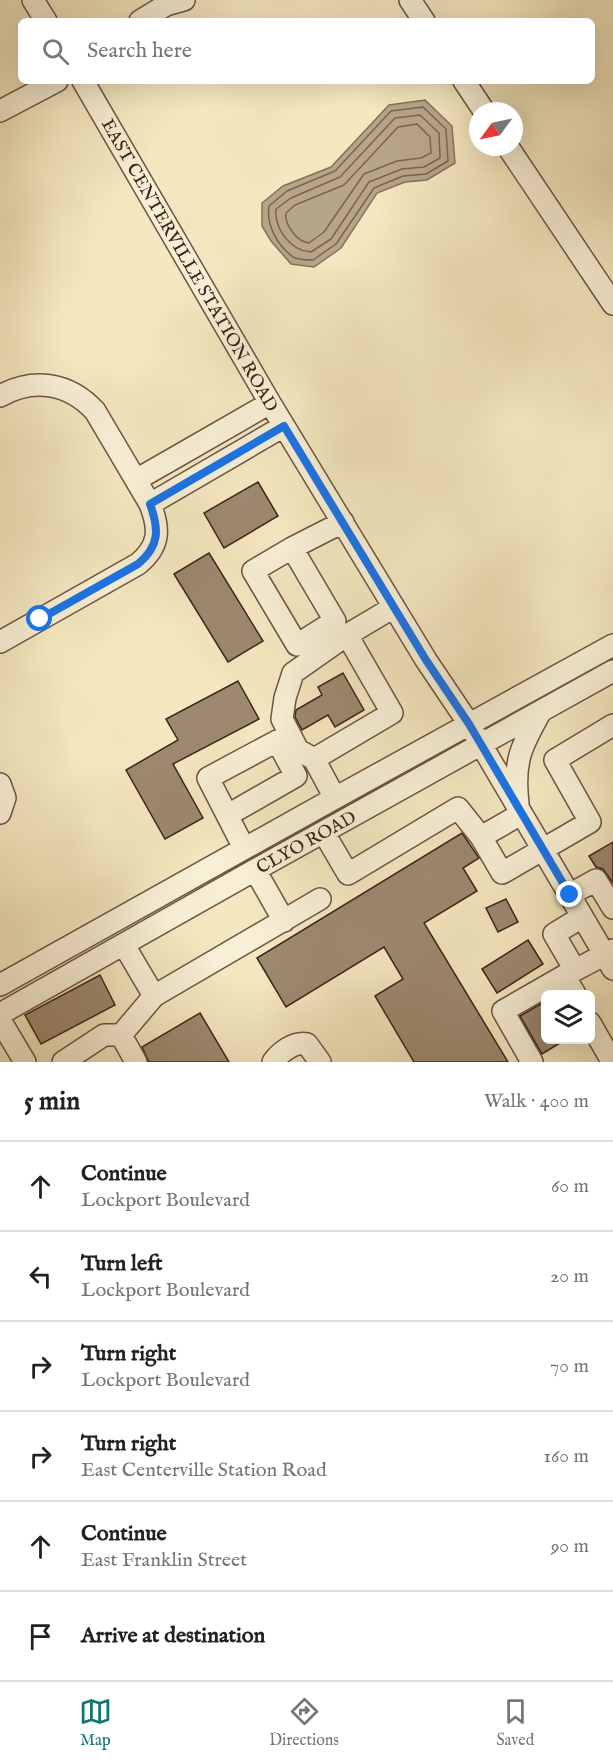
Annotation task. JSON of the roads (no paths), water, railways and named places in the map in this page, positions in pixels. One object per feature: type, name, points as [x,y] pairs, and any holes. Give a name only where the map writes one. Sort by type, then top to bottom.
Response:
[{"type":"street","points":[[33,0],[44,18]]},
{"type":"street","points":[[145,18],[166,5],[184,0]]},
{"type":"street","points":[[178,18],[192,0]]},
{"type":"street","points":[[410,0],[422,18]]},
{"type":"street","points":[[0,111],[51,84]]},
{"type":"street","name":"EAST CENTERVILLE STATION ROAD","points":[[84,84],[270,403],[426,660],[469,724],[582,917],[610,958]]},
{"type":"street","points":[[466,84],[478,102]]},
{"type":"street","points":[[514,156],[613,304]]},
{"type":"street","points":[[0,396],[37,384],[58,386],[86,402],[95,411],[150,504],[156,520],[157,532],[149,555],[138,564],[0,642]]},
{"type":"street","points":[[136,480],[270,403]]},
{"type":"street","points":[[150,504],[284,426]]},
{"type":"street","points":[[292,548],[343,522]]},
{"type":"street","points":[[334,798],[314,759],[298,750],[282,719],[290,681],[301,667],[347,635],[394,607]]},
{"type":"street","points":[[314,759],[392,713],[347,635]]},
{"type":"street","name":"CLYO ROAD","points":[[0,985],[613,645]]},
{"type":"street","name":"CLYO ROAD","points":[[0,1014],[613,671]]},
{"type":"street","points":[[481,837],[520,812],[516,784],[518,760],[524,741],[542,711]]},
{"type":"street","points":[[324,832],[348,874],[458,808],[481,837],[502,873],[590,822],[555,760],[613,724]]},
{"type":"street","points":[[0,784],[5,798],[0,813]]},
{"type":"street","points":[[228,815],[244,848]]},
{"type":"street","points":[[255,870],[284,921]]},
{"type":"street","points":[[570,895],[596,880],[613,908]]},
{"type":"street","points":[[63,1062],[104,1035],[121,1035],[154,996],[320,899]]},
{"type":"street","points":[[574,990],[570,973],[554,934],[582,917]]},
{"type":"street","points":[[124,945],[154,996]]},
{"type":"street","points":[[532,1062],[503,1011],[570,973],[610,958]]},
{"type":"street","points":[[0,1020],[6,1047],[25,1062]]},
{"type":"street","points":[[595,1032],[606,1057]]},
{"type":"street","points":[[121,1035],[136,1062]]},
{"type":"street","points":[[273,1062],[280,1054],[303,1043],[308,1044],[320,1062]]},
{"type":"water","points":[[425,100],[452,126],[455,163],[427,180],[405,182],[377,193],[341,248],[314,267],[291,264],[271,241],[262,226],[262,203],[283,186],[331,167],[389,105]]}]
